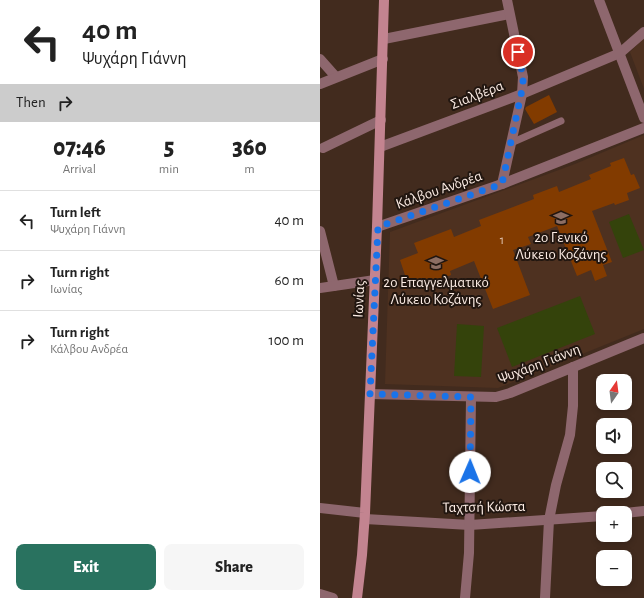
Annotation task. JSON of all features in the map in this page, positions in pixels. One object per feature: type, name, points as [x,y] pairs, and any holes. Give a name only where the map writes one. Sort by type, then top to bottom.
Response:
[{"type":"main road","name":"Ιωνίας","points":[[357,598],[365,516],[378,227],[384,0]]},
{"type":"street","points":[[502,184],[522,94],[523,77],[506,0]]},
{"type":"street","points":[[599,0],[644,118]]},
{"type":"street","points":[[384,39],[509,14]]},
{"type":"street","name":"Σιαλβέρα","points":[[380,147],[522,94],[620,53],[644,32]]},
{"type":"street","points":[[320,59],[336,78]]},
{"type":"street","points":[[320,84],[383,59]]},
{"type":"street","points":[[324,148],[381,120]]},
{"type":"street","name":"Κάλβου Ανδρέα","points":[[378,227],[502,184],[644,128]]},
{"type":"street","points":[[320,231],[334,286]]},
{"type":"street","points":[[320,288],[375,280]]},
{"type":"street","name":"Ψυχάρη Γιάννη","points":[[370,394],[471,397],[496,396],[510,393],[644,338]]},
{"type":"street","points":[[546,598],[549,520],[556,485],[570,435],[573,406],[573,367]]},
{"type":"street","points":[[465,598],[470,525],[471,397]]},
{"type":"street","name":"Ταχτσή Κώστα","points":[[320,508],[365,516],[470,525],[596,517]]},
{"type":"street","points":[[632,512],[644,511]]},
{"type":"street","points":[[320,594],[333,598]]},
{"type":"lane","points":[[511,143],[562,121]]},
{"type":"shaded area","points":[[644,38],[644,89],[630,52]]},
{"type":"shaded area","points":[[644,135],[644,329],[498,388],[385,384],[390,232],[575,164]]},
{"type":"green space","points":[[629,214],[644,250],[623,258],[609,222]]},
{"type":"green space","points":[[580,296],[595,334],[512,367],[497,328]]},
{"type":"green space","points":[[457,324],[484,326],[481,377],[454,376]]},
{"type":"building","points":[[549,95],[557,112],[534,124],[525,109],[526,107]]},
{"type":"building","points":[[624,158],[631,175],[634,174],[640,188],[627,193],[629,200],[615,205],[614,203],[592,211],[612,262],[603,265],[607,276],[595,281],[591,270],[577,276],[557,226],[528,237],[531,244],[513,250],[530,295],[493,309],[474,261],[450,271],[451,275],[419,287],[418,285],[404,290],[399,277],[405,275],[400,260],[418,253],[414,243],[451,229],[454,237],[481,226],[479,220],[534,199],[533,195],[557,186],[559,192],[591,179],[589,175],[611,166],[610,163]]},
{"type":"place","name":"2ο Γενικό Λύκειο Κοζάνης","points":[[561,218]]},
{"type":"place","name":"2ο Επαγγελματικό Λύκειο Κοζάνης","points":[[436,263]]},
{"type":"route","points":[[470,472],[471,397],[370,394],[378,227],[502,184],[522,94],[523,77],[518,52]]}]
